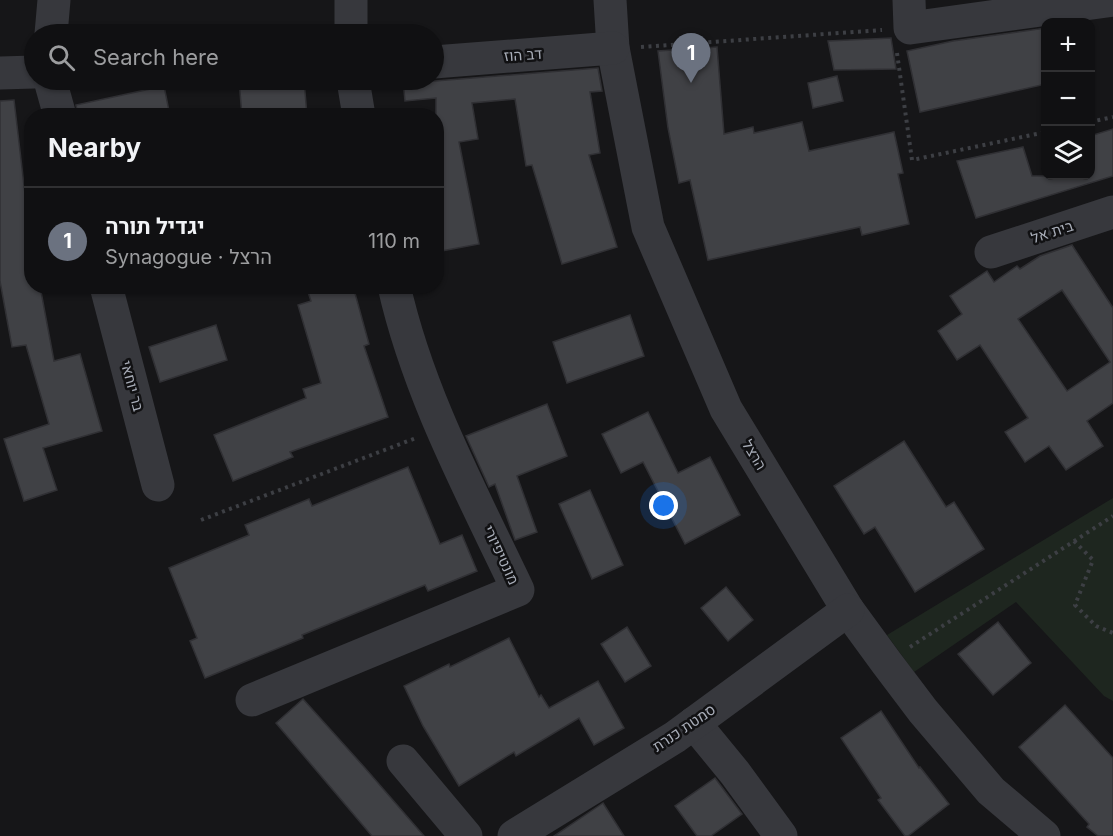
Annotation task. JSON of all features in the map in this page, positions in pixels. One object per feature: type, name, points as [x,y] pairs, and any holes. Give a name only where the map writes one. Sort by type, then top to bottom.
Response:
[{"type":"street","points":[[52,24],[54,0]]},
{"type":"street","points":[[351,0],[351,24]]},
{"type":"street","name":"הרצל","points":[[610,0],[613,48],[648,227],[726,409],[848,610],[886,662],[923,711],[991,791],[1044,836]]},
{"type":"street","points":[[904,19],[1113,0]]},
{"type":"street","name":"דב הוז","points":[[444,61],[613,48]]},
{"type":"street","points":[[0,73],[24,72]]},
{"type":"street","points":[[53,90],[58,108]]},
{"type":"street","points":[[355,90],[358,108]]},
{"type":"street","name":"בית אל","points":[[991,252],[1113,212]]},
{"type":"street","name":"בר יוחאי","points":[[108,294],[158,485]]},
{"type":"street","name":"מונטיפיורי","points":[[252,700],[518,590],[441,428],[400,313],[396,294]]},
{"type":"street","name":"סמטת כנרת","points":[[514,836],[675,737],[848,610]]},
{"type":"street","points":[[694,723],[782,836]]},
{"type":"street","points":[[403,761],[466,836]]},
{"type":"path","points":[[613,48],[904,19],[912,160],[1041,133]]},
{"type":"path","points":[[1095,121],[1113,117]]},
{"type":"path","points":[[201,520],[441,428]]},
{"type":"path","points":[[886,662],[1113,516]]},
{"type":"path","points":[[1074,541],[1093,560],[1075,605],[1096,626],[1113,633]]},
{"type":"shaded area","points":[[1113,498],[1113,701],[1104,696],[1016,602],[914,672],[887,635]]},
{"type":"building","points":[[1041,29],[1041,85],[920,112],[907,51],[953,41]]},
{"type":"building","points":[[891,38],[896,69],[834,70],[828,41]]},
{"type":"building","points":[[717,47],[724,134],[753,127],[754,133],[802,122],[809,151],[894,132],[903,173],[898,174],[909,224],[862,235],[860,227],[708,260],[690,180],[679,183],[668,128],[658,51]]},
{"type":"building","points":[[598,68],[602,91],[590,92],[600,153],[589,155],[617,247],[562,264],[532,165],[526,166],[515,99],[472,103],[478,139],[459,142],[479,244],[444,251],[444,108],[436,108],[436,98],[405,101],[404,90],[444,90],[444,80]]},
{"type":"building","points":[[837,76],[843,101],[813,108],[808,83]]},
{"type":"building","points":[[145,90],[165,90],[168,108],[77,108],[76,105]]},
{"type":"building","points":[[240,90],[305,90],[306,108],[241,108]]},
{"type":"building","points":[[14,100],[24,185],[24,294],[41,294],[54,361],[80,354],[102,431],[43,448],[57,490],[24,501],[4,439],[49,424],[26,345],[12,347],[0,281],[0,101]]},
{"type":"building","points":[[1113,129],[1113,176],[976,218],[957,161],[1023,147],[1032,176],[1041,176],[1041,180],[1095,180],[1095,134]]},
{"type":"building","points":[[1072,245],[1113,308],[1113,403],[1087,421],[1103,446],[1066,470],[1049,446],[1025,462],[1005,432],[1028,418],[980,345],[957,360],[938,331],[962,314],[950,296],[987,271],[994,282],[1017,266],[1020,269],[1040,256]],"holes":[[[1062,290],[1110,362],[1067,391],[1018,319]]]},
{"type":"building","points":[[309,294],[355,294],[369,344],[364,346],[388,417],[290,452],[293,457],[233,481],[214,435],[306,398],[303,389],[321,383],[298,305],[311,301]]},
{"type":"building","points":[[630,315],[644,356],[567,383],[553,342]]},
{"type":"building","points":[[216,325],[227,360],[160,382],[149,347]]},
{"type":"building","points":[[547,404],[567,456],[517,476],[537,532],[515,540],[495,484],[489,487],[466,436]]},
{"type":"building","points":[[648,412],[678,473],[710,457],[740,515],[685,544],[643,462],[621,473],[602,434]]},
{"type":"building","points":[[904,441],[946,507],[954,502],[984,549],[915,592],[875,527],[864,534],[834,486]]},
{"type":"building","points":[[408,467],[440,544],[462,535],[477,571],[428,591],[425,585],[302,635],[303,638],[205,678],[190,641],[197,638],[169,568],[249,535],[245,525],[309,499],[312,506]]},
{"type":"building","points":[[590,490],[623,565],[592,579],[559,504]]},
{"type":"building","points":[[726,587],[753,620],[728,641],[701,608]]},
{"type":"building","points":[[998,622],[1031,663],[993,695],[958,654]]},
{"type":"building","points":[[627,627],[651,666],[625,682],[601,644]]},
{"type":"building","points":[[509,638],[539,697],[541,695],[549,708],[598,681],[624,728],[594,745],[579,718],[516,756],[514,752],[459,786],[423,726],[404,686],[449,664],[450,667]]},
{"type":"building","points":[[303,699],[424,836],[372,836],[276,723]]},
{"type":"building","points":[[1065,705],[1113,758],[1113,836],[1098,836],[1087,827],[1089,824],[1019,747]]},
{"type":"building","points":[[881,711],[919,768],[949,804],[908,836],[905,836],[878,800],[881,798],[841,738]]},
{"type":"building","points":[[715,778],[742,814],[711,836],[697,836],[675,806]]},
{"type":"building","points":[[603,803],[624,836],[554,836],[600,805]]},
{"type":"place","name":"יגדיל תורה","points":[[691,83]]}]
